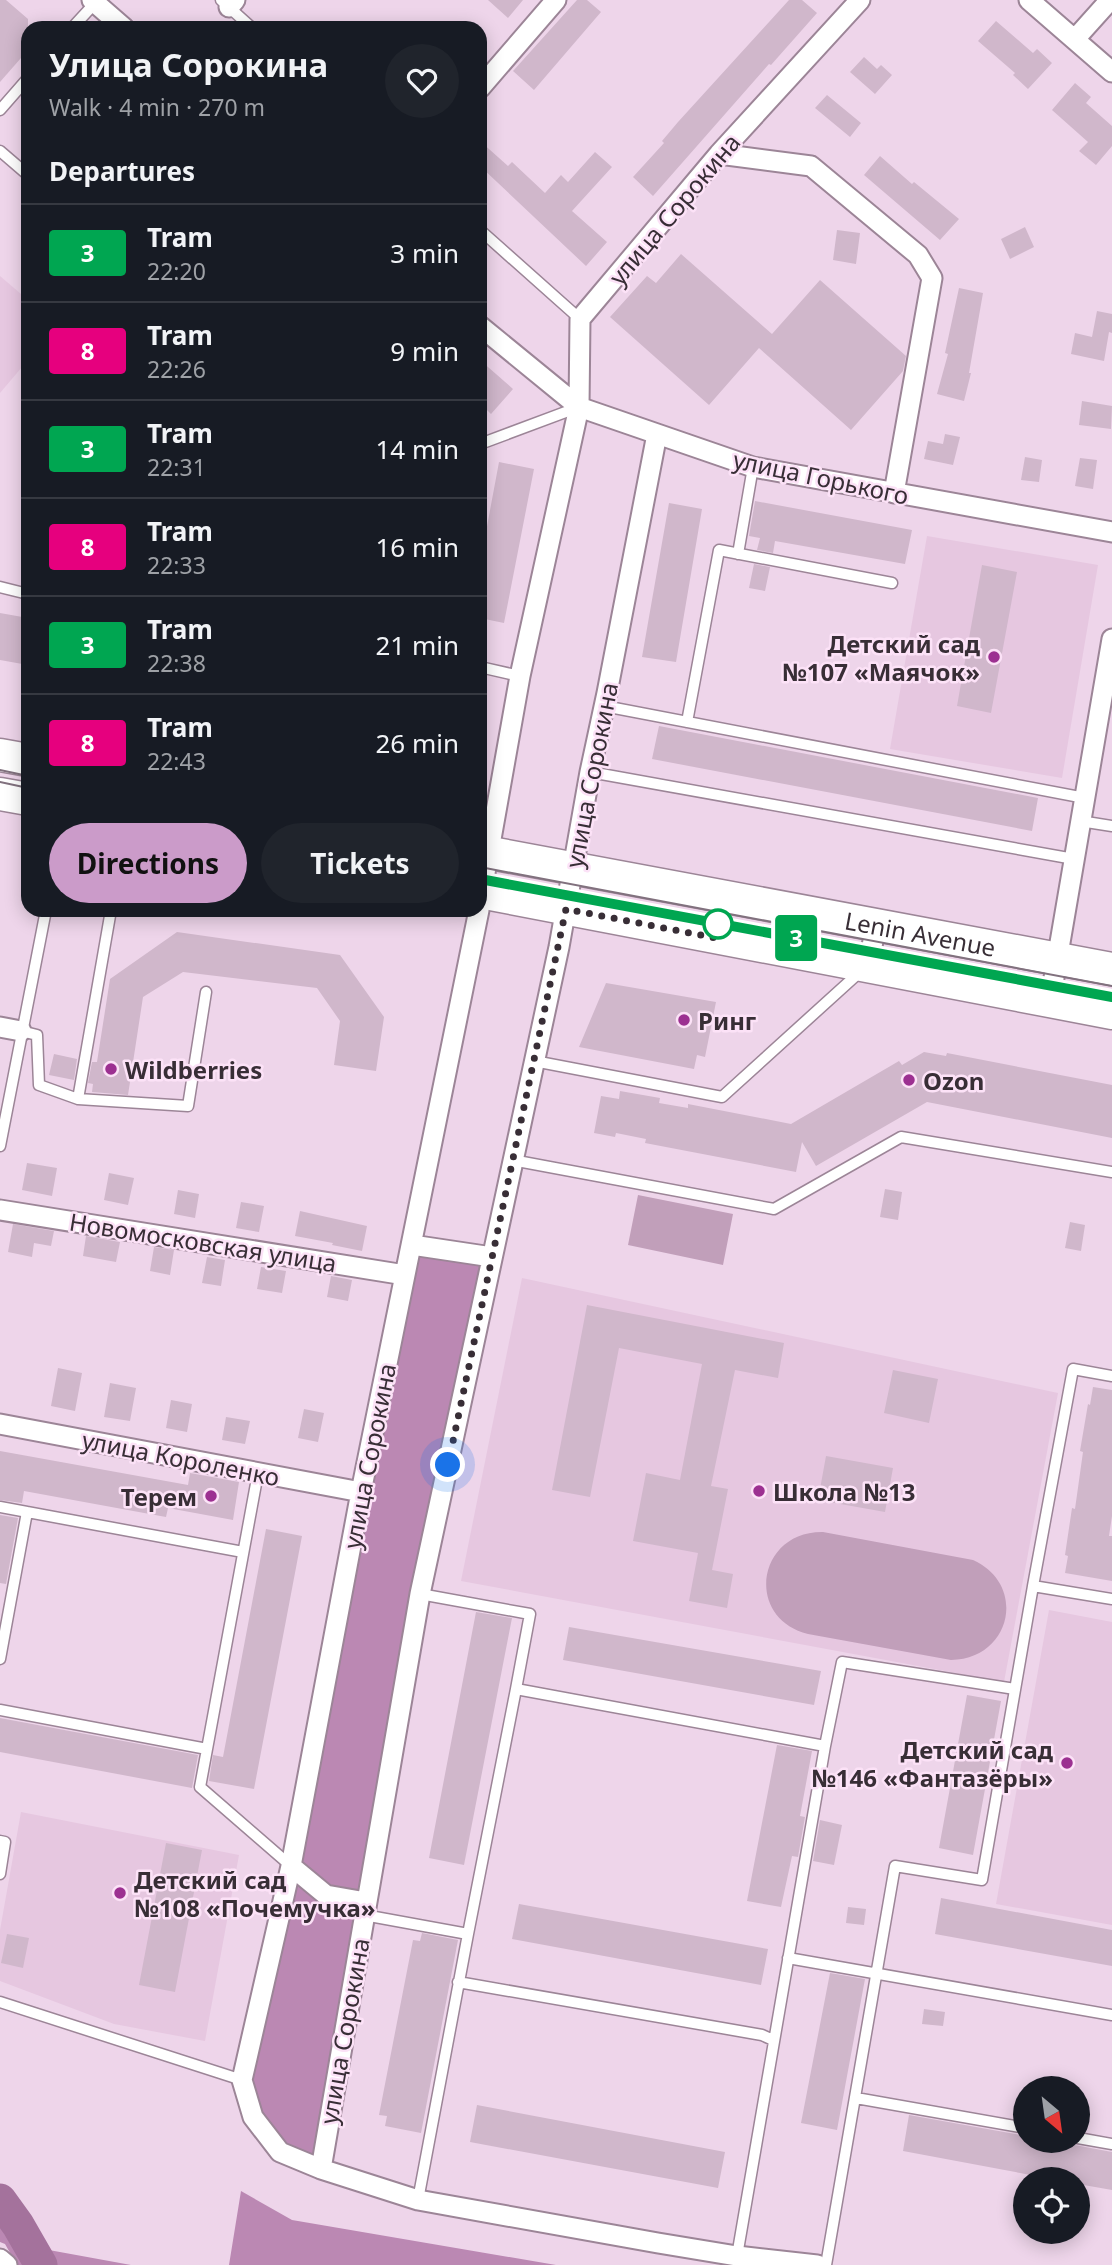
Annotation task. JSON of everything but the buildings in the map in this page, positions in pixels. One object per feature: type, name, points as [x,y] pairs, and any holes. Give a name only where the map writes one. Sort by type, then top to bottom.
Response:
[{"type":"main road","points":[[0,755],[21,760]]},
{"type":"main road","points":[[0,794],[21,798]]},
{"type":"main road","name":"Lenin Avenue","points":[[487,853],[1112,969]]},
{"type":"main road","name":"Lenin Avenue","points":[[487,901],[566,909],[1112,1013]]},
{"type":"street","points":[[487,80],[556,0]]},
{"type":"street","name":"улица Сорокина","points":[[487,837],[579,407],[580,319],[719,153],[860,0]]},
{"type":"street","points":[[1029,0],[1112,72]]},
{"type":"street","points":[[1075,39],[1110,0]]},
{"type":"street","points":[[94,2],[116,21]]},
{"type":"street","points":[[719,153],[811,166],[918,255],[932,278],[894,494]]},
{"type":"street","name":"улица Горького","points":[[487,332],[579,407],[752,467],[1112,532]]},
{"type":"street","name":"улица Сорокина","points":[[477,917],[361,1492],[291,1866],[242,2080],[253,2117],[280,2152],[321,2169],[420,1594],[566,909],[590,772],[657,433]]},
{"type":"street","points":[[1050,1001],[1112,639]]},
{"type":"street","points":[[867,966],[877,925]]},
{"type":"street","points":[[0,1027],[21,1031]]},
{"type":"street","name":"Новомосковская улица","points":[[0,1210],[405,1275]]},
{"type":"street","points":[[412,1245],[492,1257]]},
{"type":"street","name":"улица Короленко","points":[[0,1424],[361,1492]]},
{"type":"street","points":[[291,1866],[326,1895],[364,1909]]},
{"type":"street","points":[[321,2169],[418,2200],[737,2256],[817,2265]]},
{"type":"lane","points":[[78,21],[94,2]]},
{"type":"lane","points":[[229,2],[247,21]]},
{"type":"lane","points":[[0,110],[21,86]]},
{"type":"lane","points":[[0,151],[21,169]]},
{"type":"lane","points":[[487,236],[580,319]]},
{"type":"lane","points":[[487,441],[579,407]]},
{"type":"lane","points":[[738,554],[752,467]]},
{"type":"lane","points":[[687,722],[719,550],[892,583]]},
{"type":"lane","points":[[0,587],[21,592]]},
{"type":"lane","points":[[487,669],[520,677]]},
{"type":"lane","points":[[604,706],[1085,799]]},
{"type":"lane","points":[[590,772],[1074,859]]},
{"type":"lane","points":[[1080,821],[1112,826]]},
{"type":"lane","points":[[0,1146],[45,917]]},
{"type":"lane","points":[[78,1099],[110,917]]},
{"type":"lane","points":[[534,1061],[722,1097],[867,966]]},
{"type":"lane","points":[[21,1031],[37,1035],[39,1085],[78,1099],[188,1106],[206,992]]},
{"type":"lane","points":[[512,1160],[774,1209],[901,1137],[1112,1172]]},
{"type":"lane","points":[[826,2265],[895,1866],[982,1880],[1073,1368],[1112,1376]]},
{"type":"lane","points":[[258,1473],[200,1787],[291,1866]]},
{"type":"lane","points":[[0,1507],[243,1552]]},
{"type":"lane","points":[[0,1659],[27,1512]]},
{"type":"lane","points":[[1033,1586],[1112,1600]]},
{"type":"lane","points":[[418,2200],[530,1614],[420,1594]]},
{"type":"lane","points":[[737,2256],[773,2040],[842,1662],[1015,1689]]},
{"type":"lane","points":[[516,1689],[825,1746]]},
{"type":"lane","points":[[0,1710],[206,1749]]},
{"type":"lane","points":[[0,1841],[5,1842],[0,1874]]},
{"type":"lane","points":[[364,1909],[468,1934]]},
{"type":"lane","points":[[788,1958],[1112,2015]]},
{"type":"lane","points":[[458,1983],[749,2033],[773,2040]]},
{"type":"lane","points":[[0,2002],[242,2080]]},
{"type":"lane","points":[[856,2098],[1013,2127]]},
{"type":"lane","points":[[1090,2140],[1112,2144]]},
{"type":"shaded area","points":[[0,276],[21,294],[21,368],[0,393]]},
{"type":"shaded area","name":"Детский сад №107 «Маячок»","points":[[927,536],[1098,565],[1062,778],[890,749]]},
{"type":"shaded area","points":[[638,1195],[733,1214],[723,1265],[628,1245]]},
{"type":"shaded area","points":[[412,1245],[492,1257],[321,2169],[280,2152],[242,2080]]},
{"type":"shaded area","name":"Школа №13","points":[[522,1278],[1058,1393],[1004,1682],[461,1581]]},
{"type":"shaded area","points":[[823,1532],[973,1560],[990,1571],[1001,1586],[1006,1602],[1005,1619],[999,1635],[987,1647],[971,1656],[951,1660],[808,1634],[788,1625],[774,1611],[767,1594],[767,1577],[772,1560],[784,1545],[801,1535]]},
{"type":"shaded area","name":"Детский сад №146 «Фантазёры»","points":[[1049,1610],[1112,1622],[1112,1925],[996,1904]]},
{"type":"shaded area","name":"Детский сад №108 «Почемучка»","points":[[21,1812],[239,1855],[205,2041],[114,2024],[0,1981],[0,1930]]},
{"type":"shaded area","points":[[241,2191],[292,2220],[556,2265],[229,2265]]},
{"type":"shaded area","points":[[0,2206],[27,2246],[131,2265],[17,2265],[5,2244],[0,2242]]},
{"type":"waterway","points":[[0,2200],[41,2265]]},
{"type":"tram line","points":[[0,770],[21,774]]},
{"type":"tram line","points":[[0,782],[21,786]]},
{"type":"tram line","points":[[487,868],[1112,986]]},
{"type":"tram line","points":[[487,880],[1112,997]]},
{"type":"tram line","name":"3","points":[[487,880],[1112,997]]},
{"type":"place","name":"Детский сад №107 «Маячок»","points":[[994,657]]},
{"type":"place","name":"Ринг","points":[[684,1020]]},
{"type":"place","name":"Wildberries","points":[[111,1069]]},
{"type":"place","name":"Ozon","points":[[909,1080]]},
{"type":"place","name":"Школа №13","points":[[759,1491]]},
{"type":"place","name":"Терем","points":[[211,1496]]},
{"type":"place","name":"Детский сад №146 «Фантазёры»","points":[[1067,1763]]},
{"type":"place","name":"Детский сад №108 «Почемучка»","points":[[120,1893]]},
{"type":"route","points":[[448,1465],[566,909],[721,939],[718,924]]}]
